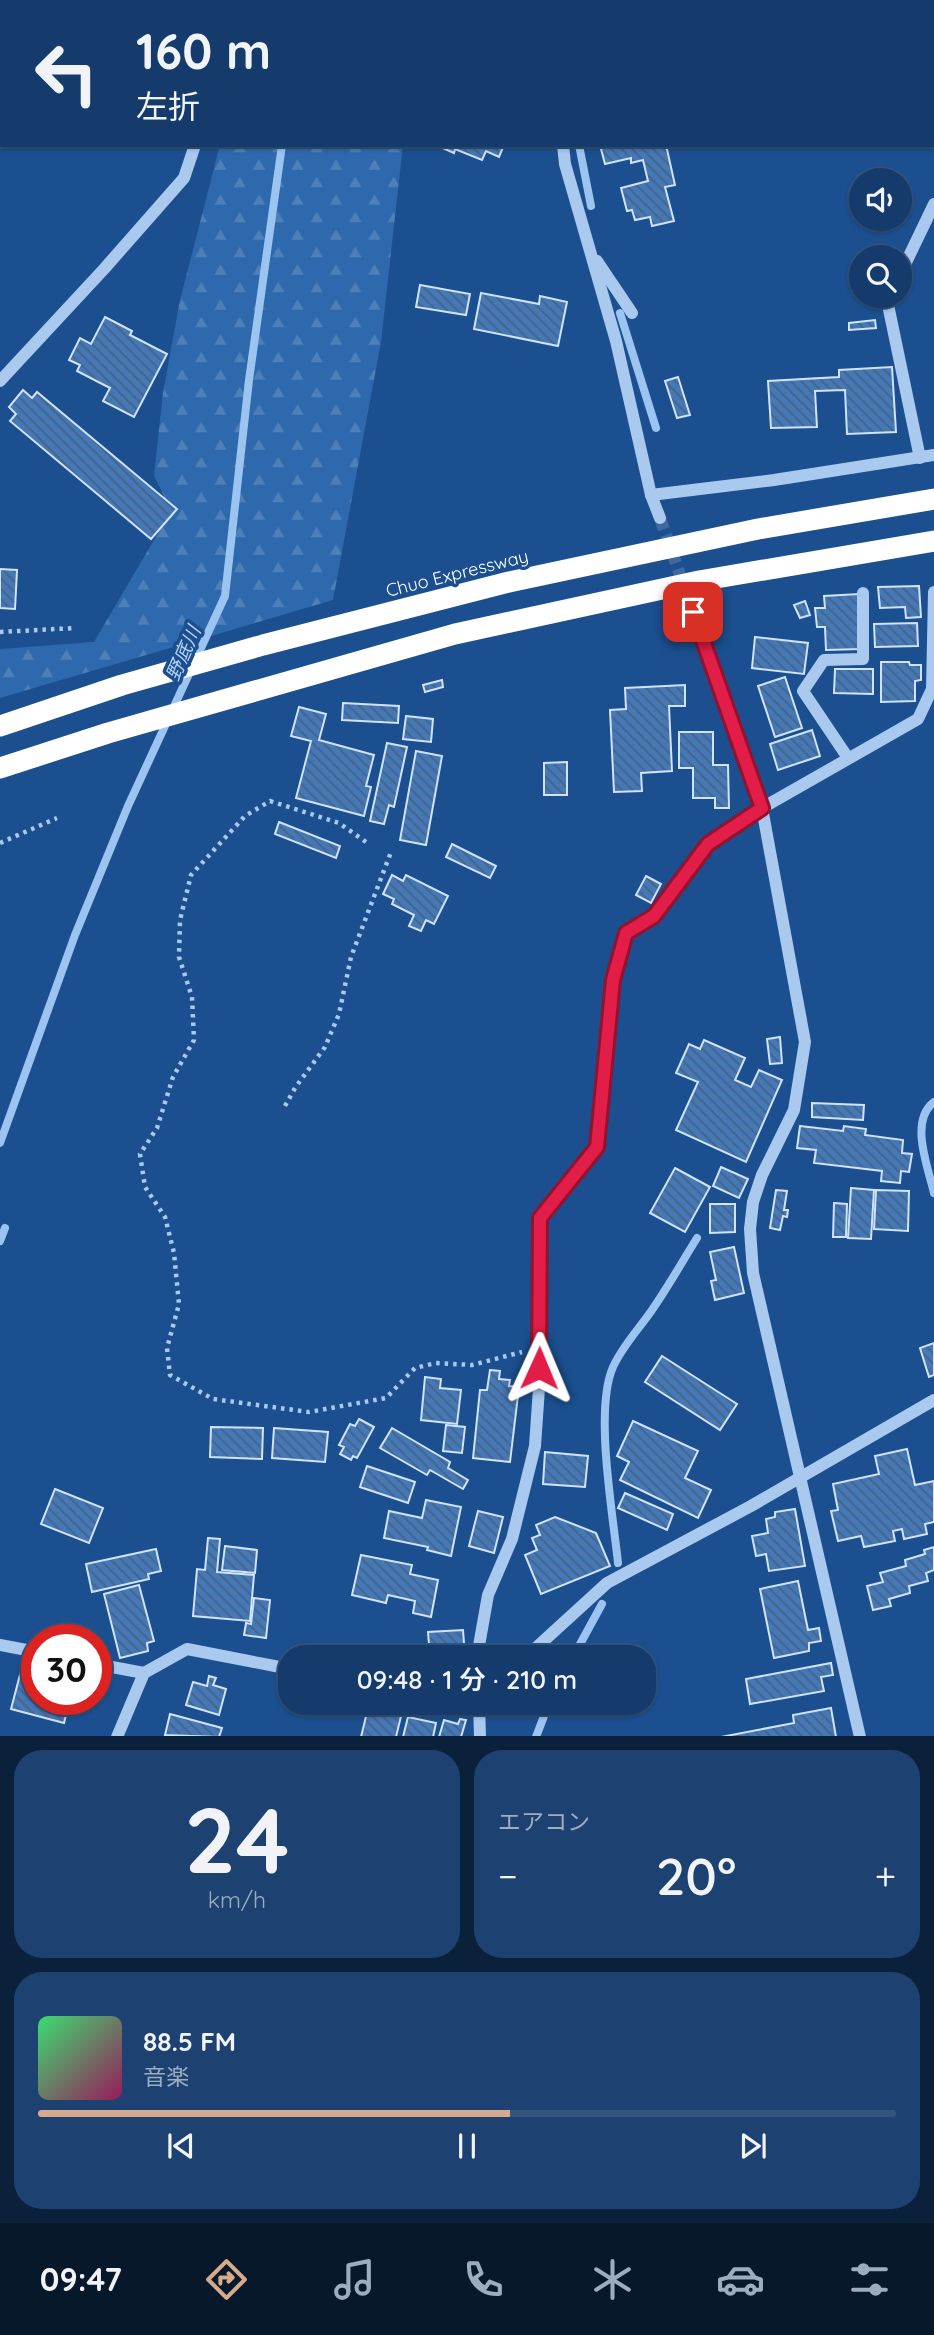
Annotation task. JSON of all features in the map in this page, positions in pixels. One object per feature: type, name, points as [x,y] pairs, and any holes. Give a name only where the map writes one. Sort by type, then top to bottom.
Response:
[{"type":"highway","name":"Chuo Expressway","points":[[0,726],[122,685],[263,645],[509,582],[758,529],[934,499]]},
{"type":"highway","points":[[0,768],[108,733],[454,635],[699,581],[934,541]]},
{"type":"street","points":[[0,381],[104,270],[184,178],[194,147]]},
{"type":"street","points":[[563,147],[565,164],[617,341],[652,495],[660,518]]},
{"type":"street","points":[[912,250],[934,204]]},
{"type":"street","points":[[591,253],[632,313]]},
{"type":"street","points":[[889,308],[920,458]]},
{"type":"street","points":[[652,495],[774,480],[934,455]]},
{"type":"street","points":[[479,1645],[488,1595],[512,1539],[535,1446],[540,1348],[540,1218],[597,1147],[613,980],[626,933],[654,916],[708,844],[762,808],[918,719],[932,689],[934,592]]},
{"type":"street","points":[[848,758],[803,691],[824,660],[863,659],[863,593]]},
{"type":"street","points":[[693,612],[762,808],[805,1042],[794,1110],[762,1175],[753,1202],[750,1229],[753,1273],[860,1736]]},
{"type":"street","points":[[539,1645],[607,1583],[801,1478],[934,1400]]},
{"type":"street","points":[[0,1645],[21,1649]]},
{"type":"street","points":[[117,1736],[144,1673],[187,1649],[278,1667]]},
{"type":"street","points":[[112,1667],[144,1673]]},
{"type":"street","points":[[479,1715],[480,1736]]},
{"type":"path","points":[[0,632],[75,628]]},
{"type":"path","points":[[366,842],[339,823],[271,801],[245,816],[191,874],[180,920],[179,957],[192,997],[194,1040],[173,1077],[157,1128],[140,1154],[145,1187],[165,1217],[174,1253],[179,1304],[167,1348],[170,1375],[213,1399],[309,1412],[386,1398],[415,1368],[436,1363],[472,1365],[540,1348]]},
{"type":"path","points":[[0,844],[57,818]]},
{"type":"path","points":[[285,1106],[325,1047],[339,1014],[351,957],[391,852]]},
{"type":"green space","points":[[219,147],[403,147],[381,342],[333,600],[0,698],[0,649],[94,642],[171,511],[154,475],[163,393],[180,300]]},
{"type":"building","points":[[440,147],[503,147],[499,157],[486,151],[482,160],[455,149],[454,153]]},
{"type":"building","points":[[601,147],[666,147],[675,185],[665,187],[674,221],[652,226],[650,217],[635,220],[632,210],[627,211],[621,188],[648,181],[643,160],[631,163],[631,158],[605,164]]},
{"type":"building","points":[[420,285],[470,294],[466,315],[416,307]]},
{"type":"building","points":[[481,293],[539,304],[540,296],[567,302],[558,346],[474,329]]},
{"type":"building","points":[[105,317],[132,331],[130,335],[167,354],[134,417],[103,401],[110,388],[77,371],[80,365],[69,360],[80,338],[91,344]]},
{"type":"building","points":[[875,320],[876,328],[849,330],[849,323]]},
{"type":"building","points":[[892,367],[896,432],[847,434],[845,390],[815,391],[817,427],[771,428],[768,381],[839,377],[839,370]]},
{"type":"building","points":[[678,377],[690,415],[677,418],[665,381]]},
{"type":"building","points":[[23,390],[32,398],[37,392],[177,509],[151,539],[10,421],[16,414],[9,407]]},
{"type":"building","points":[[0,569],[17,570],[15,609],[0,608]]},
{"type":"building","points":[[919,586],[921,617],[906,618],[905,607],[880,608],[878,587]]},
{"type":"building","points":[[859,594],[861,649],[826,650],[825,627],[817,627],[815,608],[825,608],[824,596]]},
{"type":"building","points":[[805,601],[810,615],[800,618],[794,605]]},
{"type":"building","points":[[917,623],[918,646],[875,647],[874,624]]},
{"type":"building","points":[[755,637],[808,643],[804,674],[752,668]]},
{"type":"building","points":[[881,662],[921,665],[921,680],[915,681],[915,701],[881,702]]},
{"type":"building","points":[[835,669],[873,669],[873,694],[834,693]]},
{"type":"building","points":[[785,677],[802,728],[775,737],[758,686]]},
{"type":"building","points":[[442,680],[443,687],[425,692],[423,685]]},
{"type":"building","points":[[685,685],[685,706],[669,706],[672,771],[641,773],[642,791],[614,792],[610,710],[626,709],[625,688]]},
{"type":"building","points":[[343,703],[399,706],[398,723],[342,720]]},
{"type":"building","points":[[299,707],[326,714],[319,740],[374,755],[366,786],[371,787],[364,816],[296,798],[311,741],[291,736]]},
{"type":"building","points":[[406,716],[433,719],[431,742],[403,739]]},
{"type":"building","points":[[812,730],[820,756],[778,770],[770,744]]},
{"type":"building","points":[[679,732],[713,732],[713,765],[728,765],[729,808],[715,808],[715,798],[693,798],[693,768],[679,768]]},
{"type":"building","points":[[387,743],[407,747],[394,807],[389,805],[384,824],[370,821]]},
{"type":"building","points":[[416,751],[442,756],[426,845],[400,840]]},
{"type":"building","points":[[567,762],[567,795],[544,795],[544,763]]},
{"type":"building","points":[[279,822],[340,846],[336,858],[275,834]]},
{"type":"building","points":[[452,844],[496,866],[490,878],[446,857]]},
{"type":"building","points":[[392,875],[403,881],[406,875],[448,896],[434,924],[426,920],[421,931],[409,926],[414,915],[392,904],[394,899],[383,894]]},
{"type":"building","points":[[646,876],[661,884],[651,903],[636,895]]},
{"type":"building","points":[[780,1037],[782,1063],[770,1064],[767,1039]]},
{"type":"building","points":[[704,1040],[745,1058],[735,1080],[751,1087],[759,1070],[782,1080],[746,1162],[676,1130],[698,1082],[676,1073],[689,1044],[700,1049]]},
{"type":"building","points":[[812,1103],[864,1105],[863,1120],[812,1117]]},
{"type":"building","points":[[800,1126],[843,1131],[844,1126],[866,1129],[865,1135],[903,1140],[902,1153],[912,1154],[909,1172],[901,1171],[900,1183],[881,1181],[882,1171],[814,1163],[816,1150],[797,1148]]},
{"type":"building","points":[[721,1167],[748,1179],[739,1198],[713,1186]]},
{"type":"building","points":[[675,1168],[710,1187],[685,1232],[650,1213]]},
{"type":"building","points":[[851,1188],[874,1190],[871,1239],[848,1238]]},
{"type":"building","points":[[776,1190],[787,1191],[784,1210],[788,1210],[787,1217],[783,1216],[780,1230],[770,1228]]},
{"type":"building","points":[[876,1190],[909,1191],[908,1231],[874,1229]]},
{"type":"building","points":[[834,1203],[847,1204],[846,1237],[833,1237]]},
{"type":"building","points":[[710,1204],[735,1204],[735,1232],[710,1233]]},
{"type":"building","points":[[734,1247],[744,1293],[715,1300],[711,1281],[716,1280],[710,1252]]},
{"type":"building","points":[[934,1343],[934,1375],[929,1377],[920,1348]]},
{"type":"building","points":[[662,1356],[737,1404],[720,1430],[645,1382]]},
{"type":"building","points":[[490,1370],[500,1371],[499,1379],[510,1380],[509,1386],[519,1387],[510,1462],[473,1458],[480,1390],[487,1390]]},
{"type":"building","points":[[425,1377],[441,1379],[440,1388],[461,1390],[457,1424],[421,1420]]},
{"type":"building","points":[[359,1419],[374,1427],[357,1458],[353,1456],[351,1460],[340,1454],[344,1447],[339,1445],[350,1424],[355,1426]]},
{"type":"building","points":[[633,1421],[698,1451],[685,1478],[711,1490],[698,1518],[620,1480],[629,1462],[617,1456]]},
{"type":"building","points":[[446,1425],[465,1427],[462,1453],[443,1451]]},
{"type":"building","points":[[211,1427],[263,1428],[262,1459],[210,1457]]},
{"type":"building","points":[[274,1428],[328,1432],[325,1462],[272,1458]]},
{"type":"building","points":[[392,1428],[450,1462],[448,1468],[468,1480],[463,1489],[430,1470],[427,1475],[380,1448]]},
{"type":"building","points":[[907,1449],[915,1485],[934,1481],[934,1522],[925,1524],[927,1534],[904,1539],[902,1529],[893,1531],[895,1541],[864,1547],[861,1536],[838,1541],[831,1511],[838,1510],[833,1484],[879,1474],[875,1456]]},
{"type":"building","points":[[545,1452],[588,1456],[585,1487],[543,1484]]},
{"type":"building","points":[[367,1466],[415,1482],[408,1503],[360,1487]]},
{"type":"building","points":[[55,1489],[103,1508],[89,1543],[41,1524]]},
{"type":"building","points":[[625,1493],[673,1514],[667,1530],[618,1508]]},
{"type":"building","points":[[426,1500],[461,1507],[451,1556],[427,1550],[428,1547],[384,1538],[389,1511],[422,1518]]},
{"type":"building","points":[[795,1509],[805,1566],[769,1571],[766,1554],[756,1556],[752,1536],[768,1533],[766,1519],[775,1517],[775,1512]]},
{"type":"building","points":[[478,1511],[503,1517],[494,1553],[469,1546]]},
{"type":"building","points":[[555,1517],[596,1533],[610,1566],[541,1594],[525,1555],[537,1550],[532,1538],[540,1535],[536,1525]]},
{"type":"building","points":[[208,1538],[220,1539],[217,1572],[254,1575],[250,1621],[193,1616],[197,1569],[205,1570]]},
{"type":"building","points":[[225,1546],[257,1550],[255,1573],[222,1570]]},
{"type":"building","points":[[934,1547],[934,1570],[926,1573],[928,1581],[909,1586],[910,1593],[889,1599],[891,1606],[873,1610],[867,1586],[883,1582],[880,1573],[906,1566],[905,1560],[925,1554],[924,1550]]},
{"type":"building","points":[[156,1549],[161,1571],[148,1574],[149,1579],[92,1592],[86,1564]]},
{"type":"building","points":[[361,1555],[412,1565],[410,1574],[438,1580],[431,1617],[413,1613],[415,1601],[388,1595],[386,1603],[352,1595]]},
{"type":"building","points":[[798,1581],[808,1630],[819,1628],[821,1641],[809,1643],[809,1651],[774,1658],[760,1589]]},
{"type":"building","points":[[139,1585],[154,1641],[147,1643],[148,1651],[120,1658],[104,1594]]},
{"type":"building","points":[[254,1598],[270,1600],[266,1638],[244,1635],[246,1623],[251,1624]]},
{"type":"building","points":[[463,1630],[464,1645],[429,1645],[428,1632]]},
{"type":"building","points":[[831,1663],[833,1675],[821,1677],[824,1691],[750,1704],[746,1679]]},
{"type":"building","points":[[21,1671],[21,1712],[11,1709]]},
{"type":"building","points":[[209,1676],[216,1678],[213,1685],[226,1689],[219,1715],[186,1705],[193,1682],[207,1686]]},
{"type":"building","points":[[831,1708],[836,1736],[726,1736],[794,1723],[793,1715]]},
{"type":"building","points":[[170,1714],[222,1728],[219,1736],[165,1735]]},
{"type":"building","points":[[34,1715],[66,1715],[64,1723]]},
{"type":"building","points":[[366,1715],[401,1715],[396,1736],[361,1736]]},
{"type":"building","points":[[408,1717],[436,1723],[433,1736],[403,1736]]},
{"type":"building","points":[[460,1719],[466,1720],[461,1736],[439,1736],[444,1720],[458,1724]]},
{"type":"waterway","name":"野底川","points":[[0,1143],[75,935],[128,806],[225,596],[249,380],[282,147]]},
{"type":"waterway","points":[[579,147],[591,206]]},
{"type":"waterway","points":[[620,313],[656,428]]},
{"type":"waterway","points":[[934,1102],[927,1110],[921,1132],[934,1193]]},
{"type":"waterway","points":[[0,1241],[5,1228]]},
{"type":"waterway","points":[[618,1563],[606,1463],[605,1409],[608,1386],[621,1351],[658,1301],[697,1238]]},
{"type":"waterway","points":[[580,1645],[602,1604]]},
{"type":"waterway","points":[[536,1736],[544,1715]]},
{"type":"tunnel","points":[[660,518],[693,612]]},
{"type":"route","points":[[539,1368],[540,1218],[597,1147],[613,980],[626,933],[654,916],[708,844],[762,808],[693,612]]}]
